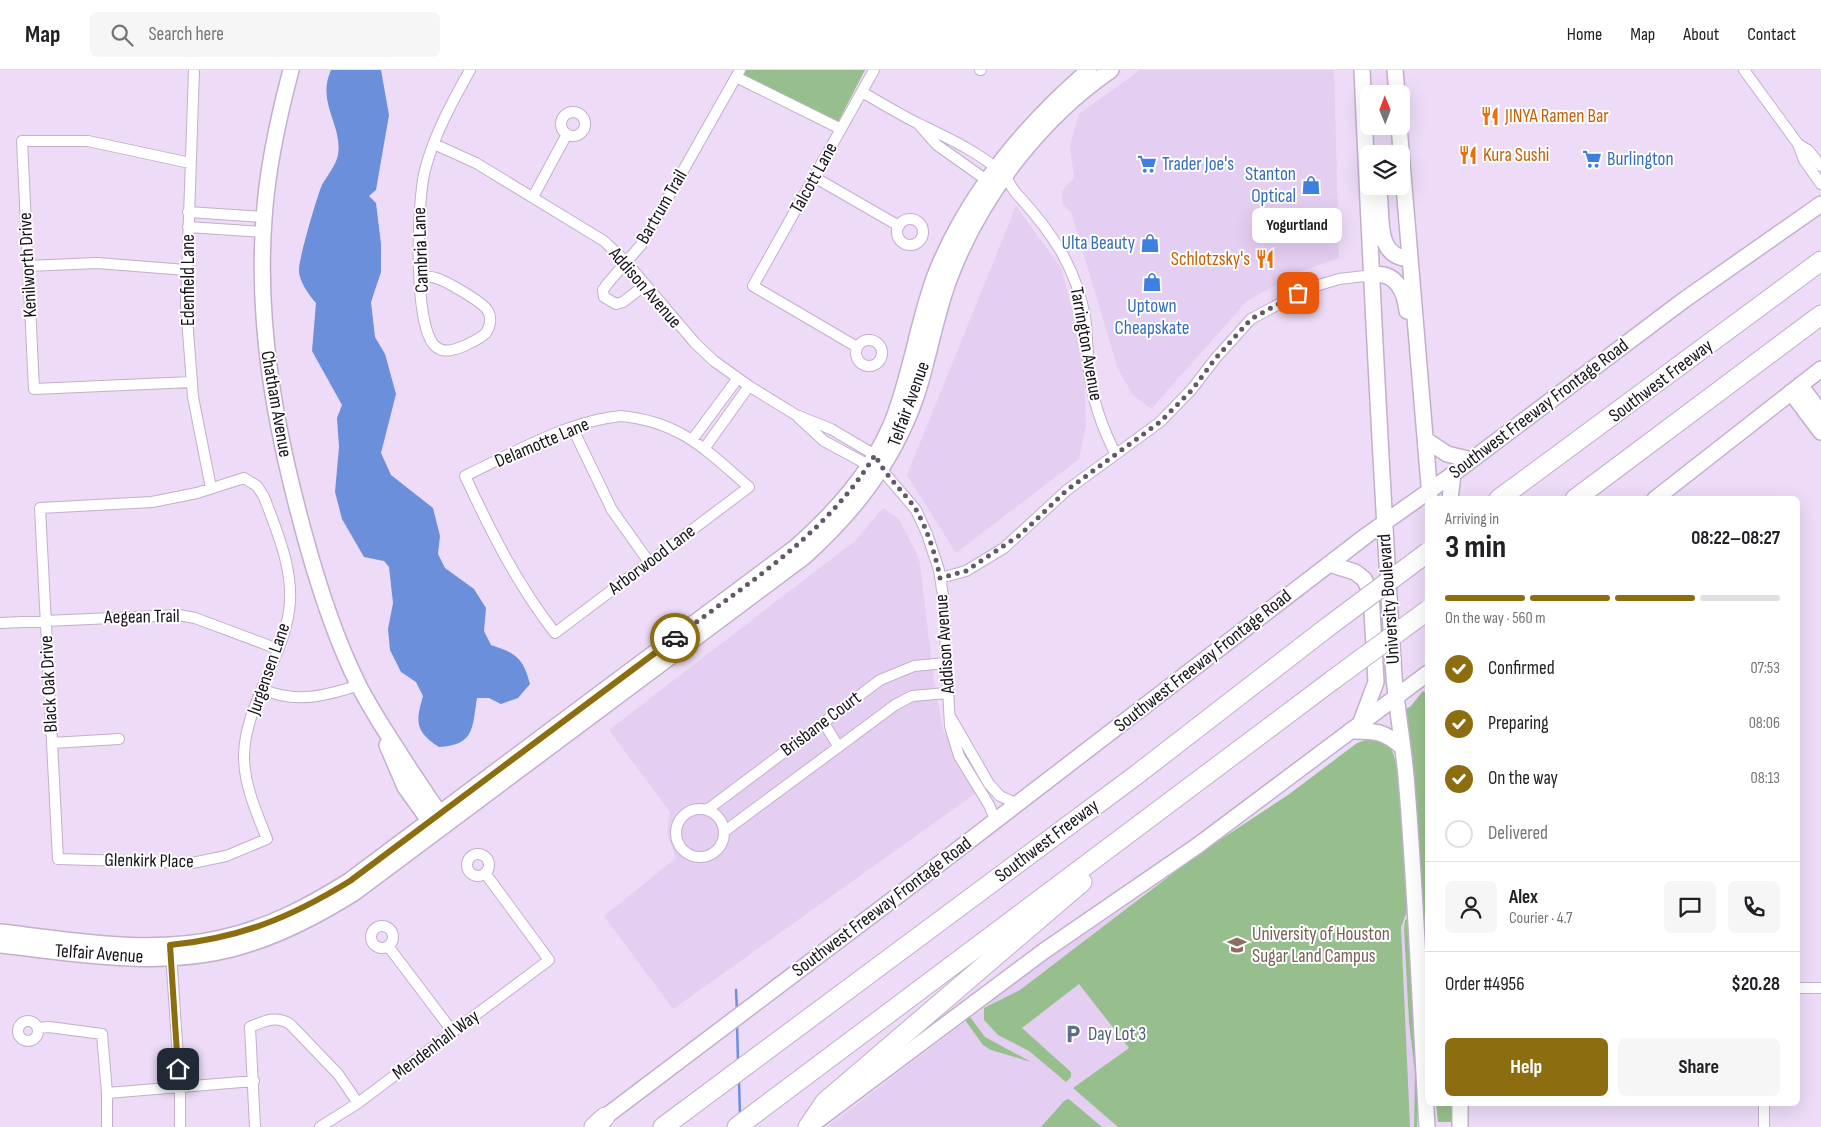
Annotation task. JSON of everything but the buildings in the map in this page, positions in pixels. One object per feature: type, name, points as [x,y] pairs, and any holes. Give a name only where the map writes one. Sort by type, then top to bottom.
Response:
[{"type":"highway","points":[[1818,264],[1821,246]]},
{"type":"highway","name":"Southwest Freeway","points":[[1503,496],[1818,264]]},
{"type":"highway","points":[[1579,496],[1821,315]]},
{"type":"highway","name":"Southwest Freeway","points":[[663,1127],[1135,776],[1425,554]]},
{"type":"highway","points":[[737,1127],[1425,612]]},
{"type":"highway","points":[[808,1127],[825,1102],[1080,886],[1105,851]]},
{"type":"main road","name":"Chatham Avenue","points":[[290,70],[271,159],[263,225],[262,287],[266,337],[281,438],[294,496],[322,597],[359,685],[379,723],[439,822]]},
{"type":"main road","name":"Telfair Avenue","points":[[0,945],[116,958],[170,952],[223,951],[251,944],[304,923],[354,894],[439,822],[804,557],[854,509],[875,464],[904,428],[916,396],[950,276],[996,178],[1039,116],[1090,70]]},
{"type":"main road","name":"Telfair Avenue","points":[[996,178],[1075,99],[1111,70]]},
{"type":"main road","name":"University Boulevard","points":[[1362,70],[1367,145]]},
{"type":"main road","points":[[1395,70],[1396,85]]},
{"type":"main road","points":[[1401,135],[1430,495]]},
{"type":"main road","name":"University Boulevard","points":[[1370,195],[1384,522],[1396,696],[1406,774],[1425,1090]]},
{"type":"main road","points":[[1379,195],[1384,242],[1393,254],[1410,259]]},
{"type":"main road","name":"Southwest Freeway Frontage Road","points":[[1430,495],[1453,474],[1684,300],[1821,204]]},
{"type":"main road","points":[[1373,275],[1389,276],[1402,291],[1405,300],[1411,352],[1420,370]]},
{"type":"main road","points":[[1659,496],[1821,369]]},
{"type":"main road","points":[[1795,388],[1821,413]]},
{"type":"main road","points":[[1795,388],[1821,432]]},
{"type":"main road","points":[[1426,440],[1447,454],[1472,460]]},
{"type":"main road","points":[[1450,496],[1453,474]]},
{"type":"main road","name":"Southwest Freeway Frontage Road","points":[[597,1124],[996,821],[1384,522],[1425,498]]},
{"type":"main road","points":[[1329,564],[1355,572],[1364,579],[1371,593],[1376,682],[1356,726]]},
{"type":"main road","points":[[808,1127],[1044,951],[1159,873],[1425,675]]},
{"type":"main road","points":[[1356,726],[1389,736],[1402,747]]},
{"type":"main road","name":"Telfair Avenue","points":[[0,932],[170,952]]},
{"type":"main road","points":[[1417,941],[1425,956]]},
{"type":"main road","name":"University Boulevard","points":[[1426,1106],[1427,1127]]},
{"type":"main road","points":[[1460,1106],[1460,1127]]},
{"type":"street","name":"Edenfield Lane","points":[[194,70],[186,306],[192,382],[211,488]]},
{"type":"street","name":"Cambria Lane","points":[[420,277],[440,280],[482,305],[489,312],[489,328],[482,337],[454,350],[438,348],[429,336],[420,277],[418,246],[419,198],[425,170],[451,104],[470,70]]},
{"type":"street","name":"Talcott Lane","points":[[857,347],[753,286],[874,70]]},
{"type":"street","points":[[1744,70],[1798,144],[1804,160],[1821,184]]},
{"type":"street","points":[[738,74],[841,130]]},
{"type":"street","name":"Bartrum Trail","points":[[644,284],[623,302],[616,304],[604,297],[603,290],[641,244],[738,74]]},
{"type":"street","name":"Tarrington Avenue","points":[[862,92],[918,124],[947,136],[996,178],[1010,185],[1041,219],[1054,238],[1078,290],[1085,317],[1093,394],[1101,424],[1115,453]]},
{"type":"street","points":[[532,197],[567,134]]},
{"type":"street","name":"Kenilworth Drive","points":[[190,162],[88,140],[22,141],[34,389],[192,382]]},
{"type":"street","name":"Addison Avenue","points":[[434,144],[476,163],[604,242],[627,263],[695,344],[749,386],[796,415],[831,428],[875,464],[916,510],[927,534],[940,578],[947,693],[953,743],[989,805],[996,821]]},
{"type":"street","points":[[1798,144],[1808,150],[1821,166]]},
{"type":"street","points":[[814,177],[899,226]]},
{"type":"street","points":[[188,212],[263,225]]},
{"type":"street","points":[[188,227],[263,225]]},
{"type":"street","points":[[28,266],[97,263],[186,270]]},
{"type":"street","points":[[940,578],[966,571],[1004,548],[1067,490],[1115,453],[1160,422],[1192,390],[1215,359],[1251,319],[1309,288],[1339,279],[1373,275]]},
{"type":"street","points":[[692,440],[738,378]]},
{"type":"street","points":[[704,449],[749,386]]},
{"type":"street","name":"Delamotte Lane","points":[[555,632],[532,602],[509,566],[465,476],[572,427],[604,417],[639,418],[658,422],[692,440],[749,487]]},
{"type":"street","points":[[572,427],[612,510],[649,562]]},
{"type":"street","name":"Jurgensen Lane","points":[[211,488],[244,478],[257,486],[264,497],[288,574],[289,610],[278,649],[248,729],[244,759],[250,795],[267,839]]},
{"type":"street","name":"Arborwood Lane","points":[[555,632],[749,487]]},
{"type":"street","name":"Black Oak Drive","points":[[58,859],[40,508],[152,502],[211,488]]},
{"type":"street","name":"Aegean Trail","points":[[0,623],[179,615],[195,618],[278,649]]},
{"type":"street","name":"Brisbane Court","points":[[946,663],[914,666],[880,680],[707,810],[695,809],[681,817],[676,833],[680,847],[693,856],[709,856],[721,846],[725,831],[895,705],[912,696],[947,693]]},
{"type":"street","points":[[262,689],[286,697],[308,698],[359,685]]},
{"type":"street","name":"Addison Avenue","points":[[950,715],[989,784],[1000,796],[1018,804]]},
{"type":"street","points":[[824,723],[838,746]]},
{"type":"street","points":[[52,743],[119,739]]},
{"type":"street","points":[[707,810],[718,816],[725,831]]},
{"type":"street","name":"Glenkirk Place","points":[[58,859],[192,863],[226,856],[267,839]]},
{"type":"street","name":"Mendenhall Way","points":[[320,1127],[358,1103],[549,960],[485,873]]},
{"type":"street","points":[[388,946],[452,1032]]},
{"type":"street","points":[[170,952],[180,1087],[180,1127]]},
{"type":"street","points":[[1800,988],[1821,988]]},
{"type":"street","points":[[254,1127],[254,1081],[250,1026],[276,1019],[290,1024],[332,1068],[358,1103]]},
{"type":"street","points":[[38,1028],[49,1027],[102,1034],[107,1093],[106,1127]]},
{"type":"street","points":[[107,1093],[254,1081]]},
{"type":"street","points":[[1764,1106],[1764,1127]]},
{"type":"shaded area","points":[[1140,70],[1334,70],[1339,258],[1299,272],[1247,301],[1151,409],[1133,395],[1118,369],[1071,212],[1063,205],[1062,191],[1074,178],[1070,145],[1079,114]]},
{"type":"shaded area","points":[[1016,206],[1061,268],[1083,350],[1086,424],[1079,459],[956,553],[907,475]]},
{"type":"shaded area","points":[[883,508],[899,519],[919,558],[934,680],[943,729],[976,793],[673,1009],[604,916],[676,858],[667,833],[670,812],[609,730],[856,540]]},
{"type":"shaded area","name":"University of Houston Sugar Land Campus","points":[[1265,814],[1401,866],[1409,1023],[1415,1072],[1414,1127],[827,1127],[1045,961]]},
{"type":"green space","points":[[746,70],[865,70],[837,124],[742,76]]},
{"type":"green space","points":[[1423,691],[1425,692],[1425,924],[1405,709],[1410,707]]},
{"type":"green space","name":"University of Houston Sugar Land Campus","points":[[1371,738],[1382,742],[1391,749],[1398,776],[1407,912],[1401,927],[1410,1127],[1118,1127],[1073,1088],[1129,1048],[1079,984],[1022,1028],[1071,1072],[1071,1077],[1066,1082],[1029,1051],[998,1035],[984,1020],[984,1008],[1020,990],[1197,855],[1288,795],[1357,743]]},
{"type":"green space","points":[[1409,917],[1418,1066],[1417,1127],[1414,1127],[1415,1072],[1409,1023],[1404,929],[1405,920]]},
{"type":"green space","points":[[970,1017],[985,1037],[1031,1062],[991,1050],[983,1045],[965,1020]]},
{"type":"green space","points":[[1068,1099],[1070,1100],[1102,1127],[1041,1127]]},
{"type":"green space","points":[[1436,1106],[1451,1106],[1452,1122],[1438,1122]]},
{"type":"water","points":[[331,70],[381,70],[389,115],[376,190],[369,196],[376,203],[381,244],[381,272],[371,302],[375,337],[385,354],[396,394],[381,453],[391,475],[433,508],[440,536],[438,554],[445,568],[474,589],[486,608],[484,631],[491,645],[517,657],[524,668],[530,684],[518,698],[501,704],[489,698],[477,698],[470,733],[466,739],[451,746],[439,747],[425,736],[421,730],[418,719],[423,696],[416,682],[401,672],[390,650],[388,629],[393,603],[389,567],[384,561],[364,557],[342,519],[335,492],[339,447],[337,418],[342,405],[312,351],[316,303],[307,292],[299,273],[305,241],[320,191],[338,155],[339,144],[326,93]]},
{"type":"waterway","points":[[736,990],[737,1011]]},
{"type":"waterway","points":[[737,1024],[738,1061]]},
{"type":"waterway","points":[[739,1081],[740,1116]]},
{"type":"way so far","points":[[675,638],[796,547],[844,501],[860,480],[875,455],[882,470],[916,510],[927,534],[940,578],[966,571],[986,560],[1020,535],[1067,490],[1115,453],[1160,422],[1192,390],[1215,359],[1251,319],[1298,293]]},
{"type":"place","name":"JINYA Ramen Bar","points":[[1490,116]]},
{"type":"place","name":"Kura Sushi","points":[[1468,155]]},
{"type":"place","name":"Burlington","points":[[1592,159]]},
{"type":"place","name":"Trader Joe's","points":[[1147,164]]},
{"type":"place","name":"Stanton Optical","points":[[1311,185]]},
{"type":"place","name":"Ulta Beauty","points":[[1150,243]]},
{"type":"place","name":"Schlotzsky's","points":[[1265,259]]},
{"type":"place","name":"Uptown Cheapskate","points":[[1152,282]]},
{"type":"place","name":"Yogurtland","points":[[1298,293]]},
{"type":"place","name":"University of Houston Sugar Land Campus","points":[[1237,945]]},
{"type":"place","name":"Day Lot 3","points":[[1073,1034]]},
{"type":"route","points":[[178,1069],[170,945],[220,939],[273,922],[299,911],[350,881],[675,638]]}]
